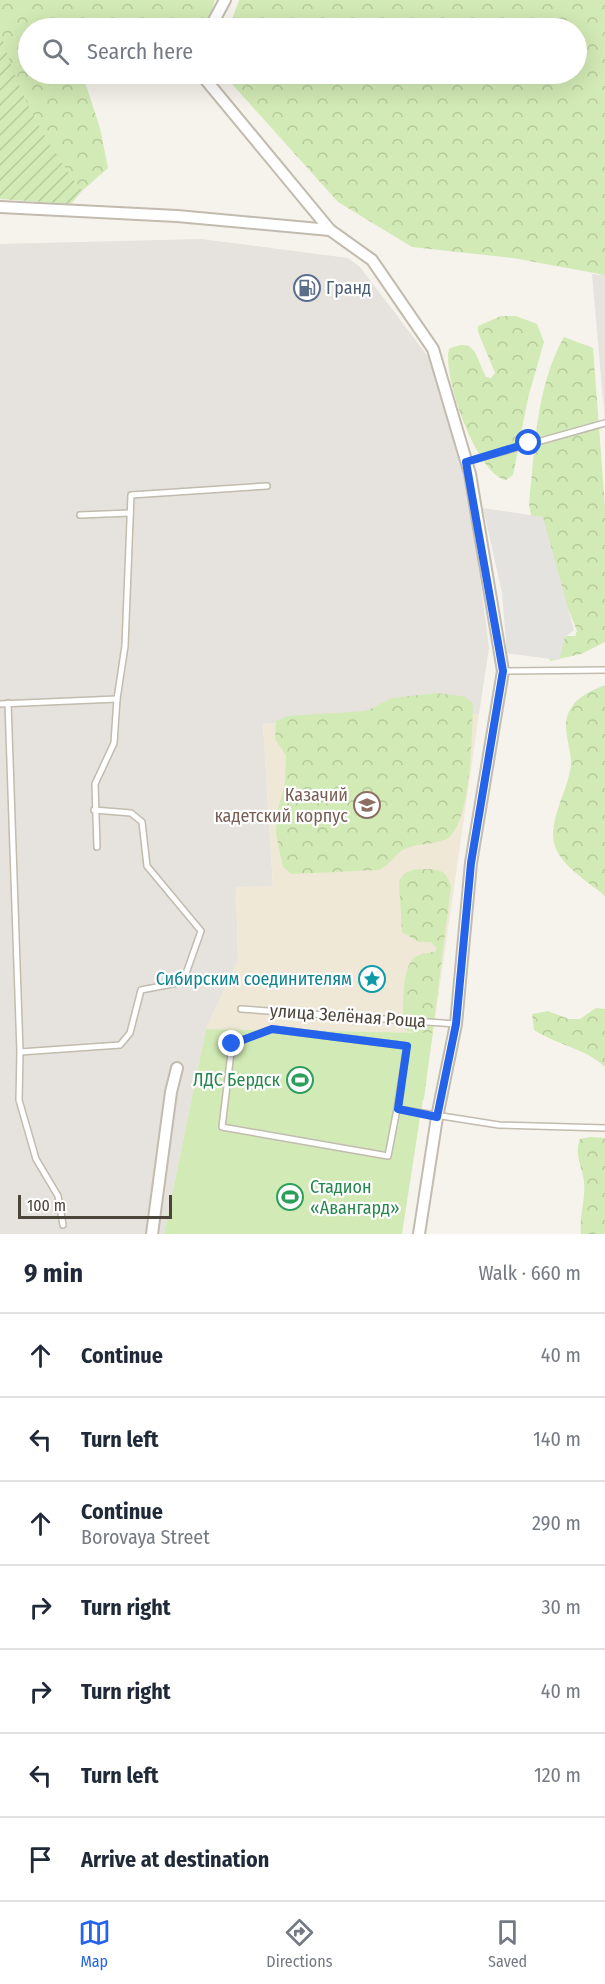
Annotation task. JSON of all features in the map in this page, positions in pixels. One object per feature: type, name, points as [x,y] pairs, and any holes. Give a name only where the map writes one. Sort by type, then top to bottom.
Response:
[{"type":"street","points":[[215,18],[225,0]]},
{"type":"street","points":[[209,84],[330,230],[372,260],[434,349],[466,462],[503,671],[471,863],[456,1024],[437,1117],[419,1234]]},
{"type":"street","points":[[0,207],[177,216],[330,230]]},
{"type":"street","points":[[152,1234],[171,1092],[177,1068]]},
{"type":"lane","points":[[466,462],[605,423]]},
{"type":"lane","points":[[97,847],[94,810],[95,784],[114,743],[117,699],[125,646],[131,495],[267,486]]},
{"type":"lane","points":[[80,515],[130,513]]},
{"type":"lane","points":[[503,671],[605,670]]},
{"type":"lane","points":[[0,704],[117,699]]},
{"type":"lane","points":[[8,703],[20,1052],[19,1100],[36,1159],[58,1196],[63,1225]]},
{"type":"lane","points":[[20,1052],[120,1045],[130,1033],[141,990],[183,982],[201,931],[147,866],[142,822],[132,813],[94,810]]},
{"type":"lane","name":"улица Зелёная Роща","points":[[241,1009],[456,1024]]},
{"type":"lane","points":[[272,1029],[407,1046],[398,1109],[388,1156],[222,1127],[232,1044],[272,1029]]},
{"type":"lane","points":[[398,1109],[499,1125],[605,1128]]},
{"type":"shaded area","points":[[201,239],[348,258],[360,267],[430,359],[470,500],[489,648],[479,714],[263,724],[273,887],[236,887],[238,960],[206,1029],[164,1234],[0,1234],[0,244]]},
{"type":"shaded area","points":[[592,274],[605,275],[605,423]]},
{"type":"shaded area","points":[[483,508],[543,517],[574,630],[565,637],[559,660],[504,653],[506,643],[502,593]]},
{"type":"shaded area","name":"Казачий кадетский корпус","points":[[479,714],[433,1033],[206,1029],[238,960],[236,887],[273,886],[263,724]]},
{"type":"green space","points":[[0,0],[215,0],[209,18],[18,18],[18,84],[86,84],[100,128],[108,168],[82,191],[32,116],[13,75],[5,54],[0,32]]},
{"type":"green space","points":[[239,0],[605,0],[605,275],[513,258],[412,247],[338,202],[232,84],[587,84],[587,18],[233,18]]},
{"type":"green space","points":[[0,31],[18,84],[33,115],[55,153],[82,191],[71,204],[0,199]]},
{"type":"green space","points":[[501,316],[516,316],[537,324],[544,342],[528,398],[513,475],[506,480],[495,474],[473,443],[456,401],[448,362],[449,349],[465,345],[474,351],[486,377],[491,378],[495,373],[478,332],[478,326]]},
{"type":"green space","points":[[564,337],[593,348],[605,506],[605,642],[581,654],[550,661],[547,653],[566,636],[575,636],[577,631],[531,516],[529,504],[535,439],[542,397],[555,356]]},
{"type":"green space","points":[[605,685],[605,896],[575,873],[562,859],[554,843],[553,834],[571,763],[566,731],[567,715],[578,700]]},
{"type":"green space","points":[[437,693],[466,697],[473,704],[469,776],[466,796],[456,829],[444,840],[403,850],[379,870],[291,874],[283,867],[276,834],[277,813],[285,783],[286,755],[275,739],[276,721],[288,716],[366,711],[392,698]]},
{"type":"green space","points":[[416,869],[439,870],[444,874],[451,887],[424,1099],[419,1102],[419,1034],[405,1030],[403,1023],[406,973],[414,958],[435,952],[437,948],[431,942],[419,942],[402,932],[399,882],[401,877],[408,872]]},
{"type":"green space","points":[[596,1008],[605,1009],[605,1067],[589,1055],[534,1030],[532,1014],[548,1011],[569,1019],[580,1019]]},
{"type":"green space","points":[[206,1029],[433,1033],[402,1234],[164,1234]]},
{"type":"green space","points":[[605,1138],[605,1234],[581,1234],[584,1181],[578,1144],[580,1139]]},
{"type":"place","name":"Гранд","points":[[307,288]]},
{"type":"place","name":"Казачий кадетский корпус","points":[[367,805]]},
{"type":"place","name":"Сибирским соединителям","points":[[372,979]]},
{"type":"place","name":"ЛДС Бердск","points":[[300,1080]]},
{"type":"place","name":"Стадион «Авангард»","points":[[290,1197]]},
{"type":"route","points":[[232,1044],[272,1029],[407,1046],[398,1109],[437,1117],[456,1024],[471,863],[503,671],[470,474],[466,462],[529,443]]}]
